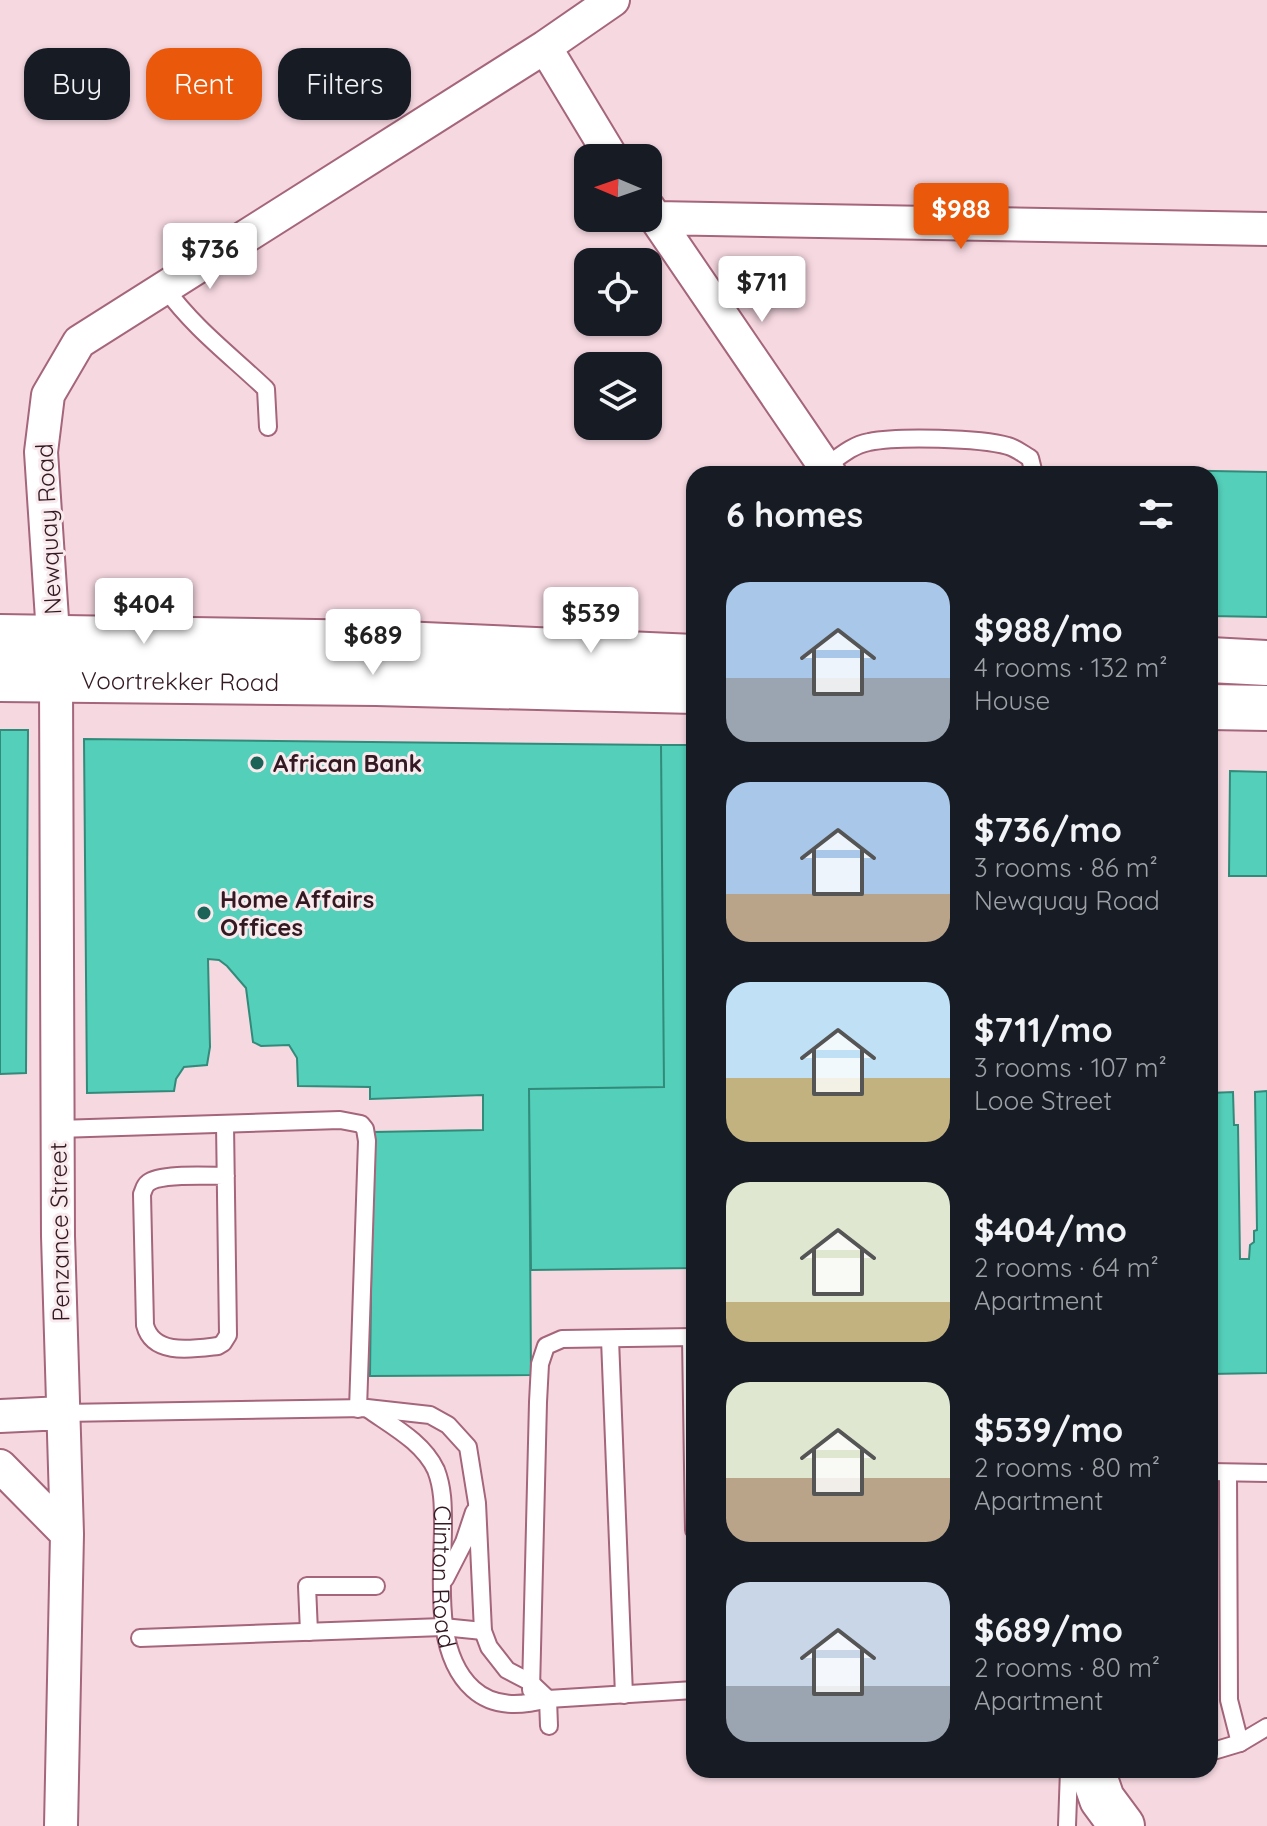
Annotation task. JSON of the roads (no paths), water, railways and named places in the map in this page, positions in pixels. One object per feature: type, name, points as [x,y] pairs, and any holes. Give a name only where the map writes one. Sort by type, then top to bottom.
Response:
[{"type":"main road","name":"Voortrekker Road","points":[[0,637],[55,659],[360,683],[686,691]]},
{"type":"main road","name":"Voortrekker Road","points":[[0,679],[55,659],[378,643],[686,657]]},
{"type":"main road","points":[[1218,660],[1267,663]]},
{"type":"main road","points":[[1218,707],[1267,708]]},
{"type":"main road","points":[[1095,1778],[1102,1799],[1122,1826]]},
{"type":"street","name":"Newquay Road","points":[[55,659],[41,452],[48,395],[79,342],[545,47],[613,0]]},
{"type":"street","points":[[545,47],[604,144]]},
{"type":"street","points":[[662,212],[1267,229]]},
{"type":"street","points":[[662,227],[825,466]]},
{"type":"street","name":"Penzance Street","points":[[55,659],[58,1236],[67,1534],[61,1826]]},
{"type":"street","name":"Clinton Road","points":[[0,1416],[63,1413]]},
{"type":"street","points":[[0,1466],[67,1534]]},
{"type":"lane","points":[[164,287],[185,316],[266,389],[268,427]]},
{"type":"lane","points":[[832,466],[852,448],[868,442],[922,439],[985,442],[1011,447],[1030,458],[1032,466]]},
{"type":"lane","points":[[58,1129],[340,1120],[356,1121],[365,1129],[362,1408]]},
{"type":"lane","points":[[225,1124],[226,1176],[226,1340],[213,1347],[162,1348],[150,1338],[145,1325],[142,1194],[145,1185],[162,1178],[226,1176]]},
{"type":"lane","points":[[530,1682],[540,1364],[546,1346],[562,1339],[686,1337]]},
{"type":"lane","points":[[610,1339],[624,1695]]},
{"type":"lane","name":"Clinton Road","points":[[63,1413],[362,1408],[430,1415],[448,1425],[468,1447],[477,1503],[483,1631],[489,1647],[507,1670],[530,1682],[540,1701]]},
{"type":"lane","name":"Clinton Road","points":[[362,1408],[418,1445],[435,1469],[442,1494],[443,1627],[455,1668],[465,1682],[494,1703],[686,1691]]},
{"type":"lane","points":[[1218,1472],[1267,1473]]},
{"type":"lane","points":[[1228,1473],[1229,1700],[1240,1743]]},
{"type":"lane","points":[[443,1581],[464,1542],[477,1503]]},
{"type":"lane","points":[[309,1632],[307,1586],[376,1586]]},
{"type":"lane","points":[[140,1638],[443,1627],[483,1631]]},
{"type":"lane","points":[[540,1701],[549,1726]]},
{"type":"lane","points":[[1218,1750],[1240,1743],[1267,1727]]},
{"type":"lane","points":[[1067,1826],[1069,1778]]},
{"type":"place","name":"African Bank","points":[[257,763]]},
{"type":"place","name":"Home Affairs Offices","points":[[204,913]]}]
